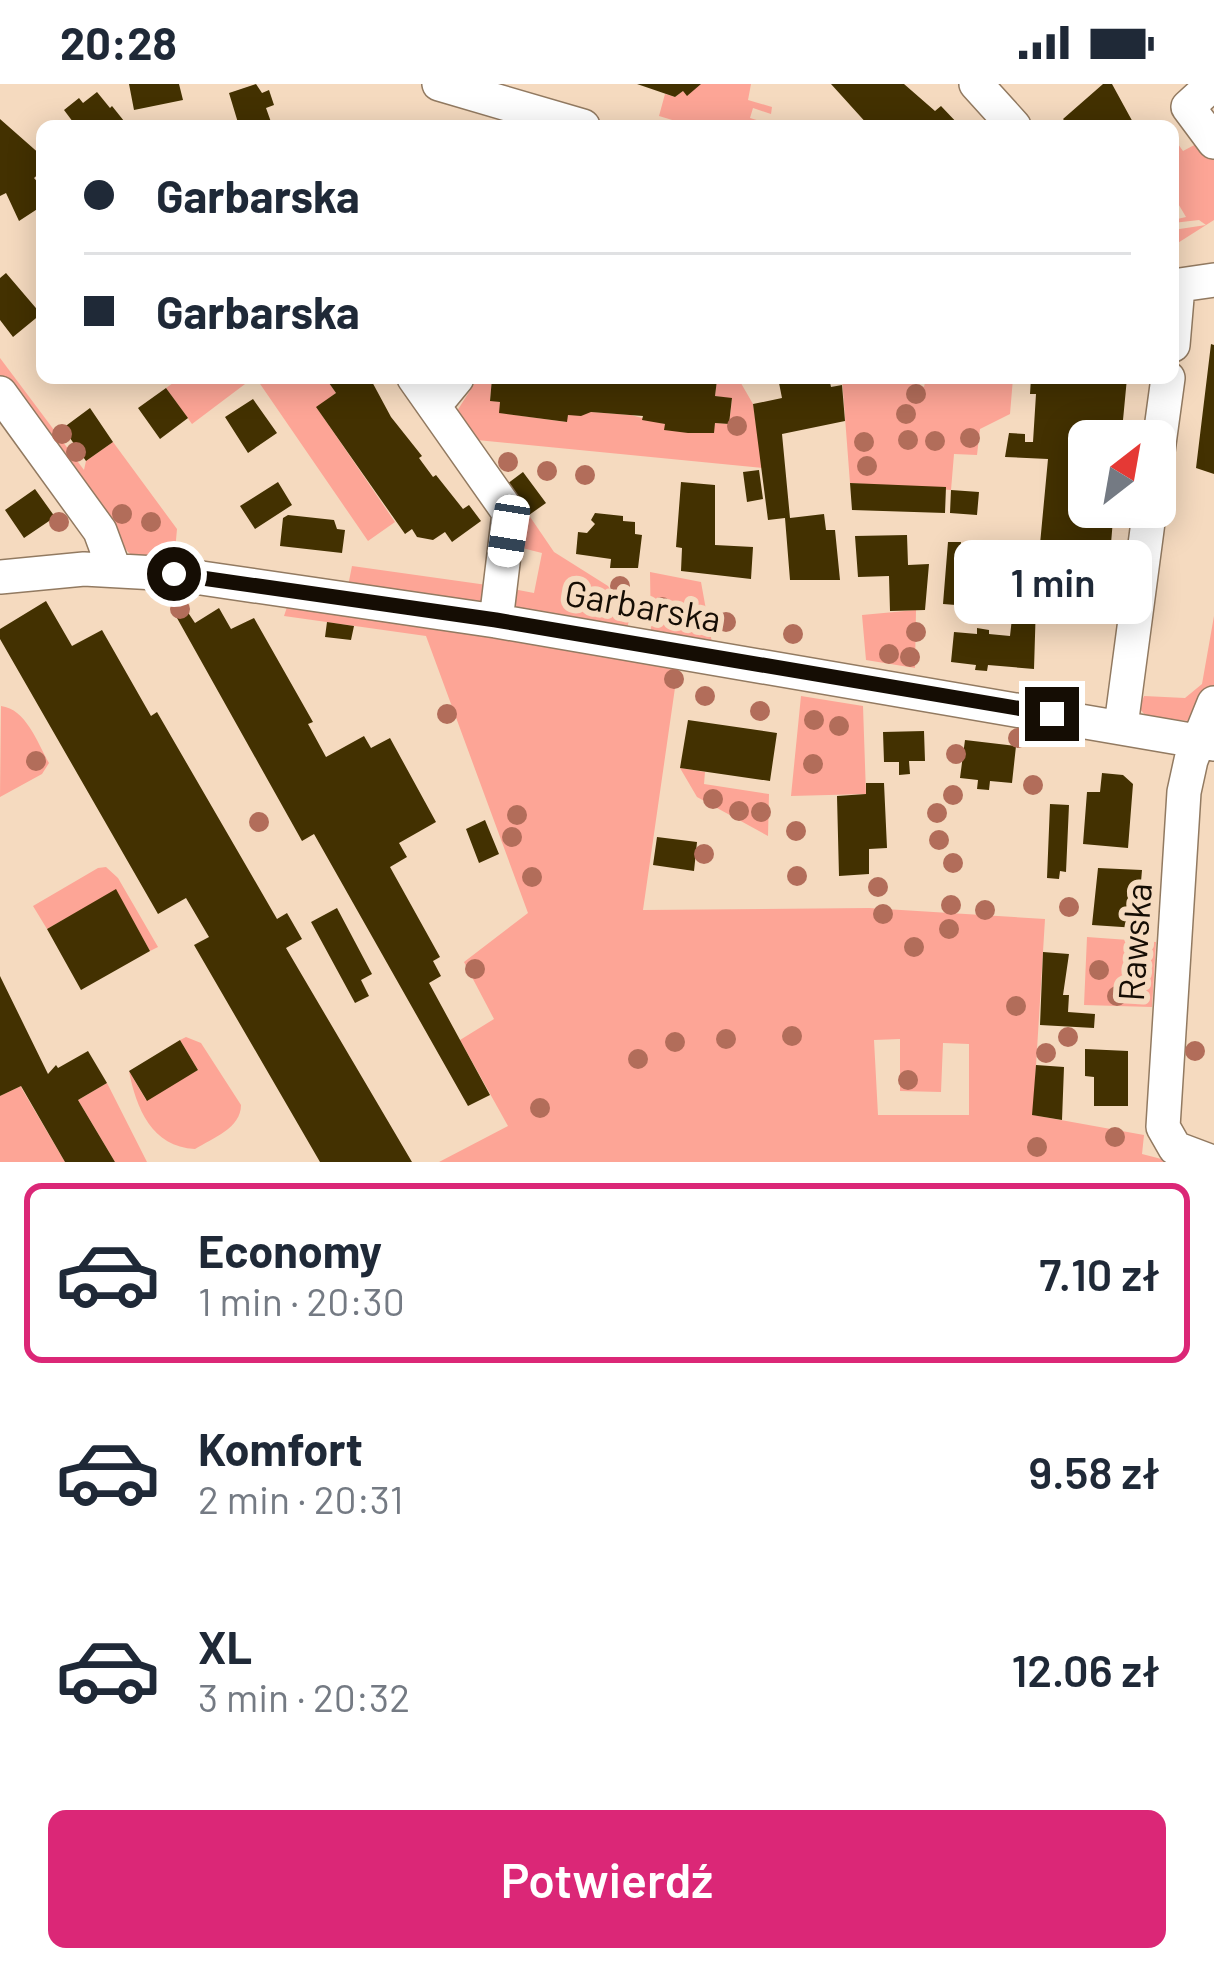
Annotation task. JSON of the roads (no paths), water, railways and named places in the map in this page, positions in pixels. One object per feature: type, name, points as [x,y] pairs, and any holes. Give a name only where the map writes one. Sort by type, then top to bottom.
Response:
[{"type":"street","points":[[439,84],[562,120]]},
{"type":"street","points":[[976,84],[1009,120]]},
{"type":"street","points":[[1213,84],[1188,107],[1214,142]]},
{"type":"street","points":[[1179,285],[1214,280]]},
{"type":"street","points":[[418,384],[509,513],[496,620]]},
{"type":"street","points":[[434,406],[452,384]]},
{"type":"street","points":[[1162,420],[1167,384]]},
{"type":"street","points":[[0,393],[100,531],[114,569]]},
{"type":"street","points":[[1121,726],[1147,528]]},
{"type":"street","name":"Garbarska","points":[[0,577],[114,569],[496,620],[1206,741]]},
{"type":"street","name":"Rawska","points":[[1212,1162],[1175,1148],[1162,1127],[1184,792],[1206,741],[1214,703]]}]
